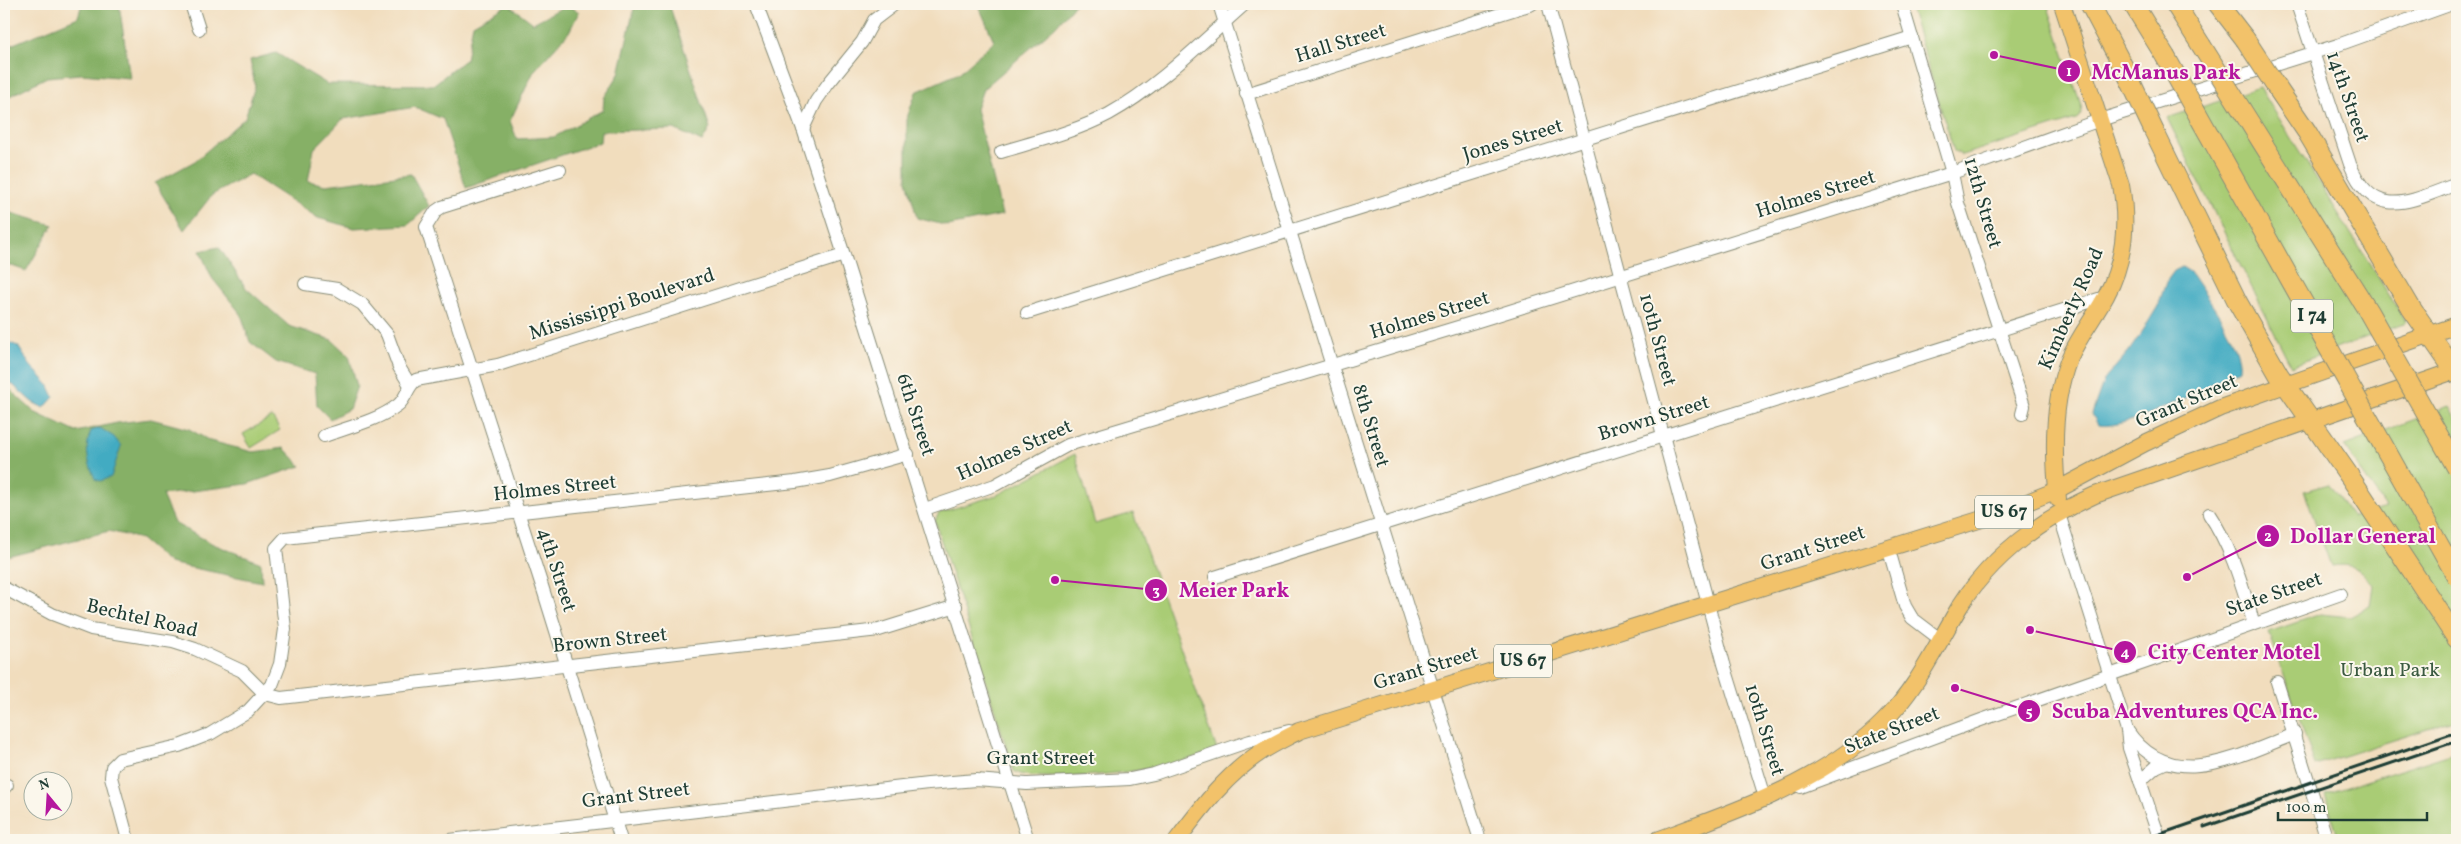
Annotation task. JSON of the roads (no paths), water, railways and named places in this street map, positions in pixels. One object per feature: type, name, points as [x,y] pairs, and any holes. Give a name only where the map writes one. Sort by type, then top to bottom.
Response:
[{"type":"highway","points":[[2090,4],[2127,74],[2238,303],[2286,385],[2457,639]]},
{"type":"highway","name":"I 74","points":[[2133,4],[2166,56],[2457,578]]},
{"type":"highway","name":"I 74","points":[[2175,4],[2368,311],[2457,468]]},
{"type":"highway","points":[[2218,4],[2245,38],[2307,132],[2428,335],[2457,372]]},
{"type":"main road","name":"Kimberly Road","points":[[2057,490],[2056,411],[2061,383],[2080,336],[2105,297],[2116,274],[2123,250],[2126,212],[2121,185],[2062,4]]},
{"type":"main road","name":"Grant Street","points":[[1338,719],[1888,547],[1995,516],[2057,490],[2190,421],[2457,325]]},
{"type":"main road","name":"US 67","points":[[1766,800],[1852,748],[1884,722],[1914,686],[1960,606],[1987,569],[2017,540],[2059,514],[2095,495],[2310,420],[2457,372]]},
{"type":"main road","points":[[2057,490],[2059,514]]},
{"type":"main road","name":"US 67","points":[[1177,840],[1221,786],[1262,752],[1298,731],[1338,719]]},
{"type":"main road","name":"State Street","points":[[1657,840],[1766,800]]},
{"type":"street","points":[[191,4],[199,28]]},
{"type":"street","name":"6th Street","points":[[756,4],[803,129],[844,255],[956,606],[1028,840]]},
{"type":"street","points":[[803,129],[816,101],[862,42],[874,20],[895,4]]},
{"type":"street","name":"8th Street","points":[[1219,4],[1480,840]]},
{"type":"street","points":[[1001,152],[1079,128],[1110,114],[1176,65],[1245,4]]},
{"type":"street","name":"Hall Street","points":[[1246,94],[1532,4]]},
{"type":"street","name":"10th Street","points":[[1548,4],[1724,664],[1766,800]]},
{"type":"street","name":"12th Street","points":[[1902,4],[1952,173],[1958,203],[2024,406],[2022,414]]},
{"type":"street","name":"14th Street","points":[[2297,4],[2355,175],[2361,187],[2372,196],[2388,202],[2404,203],[2457,184]]},
{"type":"street","points":[[1952,173],[2100,120],[2313,53],[2452,4]]},
{"type":"street","name":"Jones Street","points":[[1027,313],[1912,37]]},
{"type":"street","name":"4th Street","points":[[560,170],[447,205],[436,211],[426,227],[567,664],[621,840]]},
{"type":"street","name":"Holmes Street","points":[[925,509],[995,485],[1068,445],[1952,173]]},
{"type":"street","name":"Mississippi Boulevard","points":[[410,385],[416,380],[498,365],[844,255]]},
{"type":"street","points":[[305,284],[337,289],[362,304],[387,334],[399,367],[410,385],[400,404],[374,419],[324,436]]},
{"type":"street","name":"Brown Street","points":[[1215,577],[2105,297]]},
{"type":"street","name":"Holmes Street","points":[[266,694],[272,686],[280,664],[285,629],[276,548],[285,538],[794,482],[830,476],[908,454]]},
{"type":"street","points":[[2059,514],[2127,730],[2129,748],[2160,840]]},
{"type":"street","points":[[2209,514],[2236,565],[2254,624]]},
{"type":"street","points":[[1888,547],[1905,606],[1912,618],[1941,640]]},
{"type":"street","name":"Bechtel Road","points":[[4,588],[52,614],[91,629],[174,642],[220,659],[242,671],[266,694]]},
{"type":"street","name":"State Street","points":[[1766,800],[2110,675],[2341,594]]},
{"type":"street","name":"Brown Street","points":[[266,694],[280,698],[295,697],[567,664],[879,630],[956,606]]},
{"type":"street","points":[[2277,682],[2327,840]]},
{"type":"street","points":[[128,840],[112,778],[112,766],[120,759],[178,746],[210,734],[248,711],[266,694]]},
{"type":"street","name":"Grant Street","points":[[450,840],[928,784],[976,780],[1027,784],[1130,779],[1154,774],[1250,741],[1338,719]]},
{"type":"street","points":[[2127,730],[2143,749],[2167,762],[2186,766],[2215,764],[2295,734]]},
{"type":"street","points":[[2140,781],[2156,767],[2167,762]]},
{"type":"water","points":[[2182,267],[2190,272],[2229,333],[2239,359],[2239,369],[2149,414],[2112,425],[2098,425],[2092,414],[2104,380],[2129,351],[2144,329],[2158,306],[2166,282],[2174,271]]},
{"type":"water","points":[[7,342],[18,346],[30,365],[48,384],[54,397],[44,408],[32,402],[4,377],[4,344]]},
{"type":"water","points":[[100,428],[114,437],[121,446],[111,477],[100,481],[95,479],[87,449],[91,431]]},
{"type":"railway","points":[[2143,840],[2457,732]]},
{"type":"railway","points":[[2204,827],[2457,741]]},
{"type":"place","name":"McManus Park","points":[[1994,55]]},
{"type":"place","name":"Dollar General","points":[[2187,577]]},
{"type":"place","name":"Meier Park","points":[[1055,580]]},
{"type":"place","name":"City Center Motel","points":[[2030,630]]},
{"type":"place","name":"Scuba Adventures QCA Inc.","points":[[1955,688]]},
{"type":"park label","name":"Urban Park","points":[[2390,671]]}]
